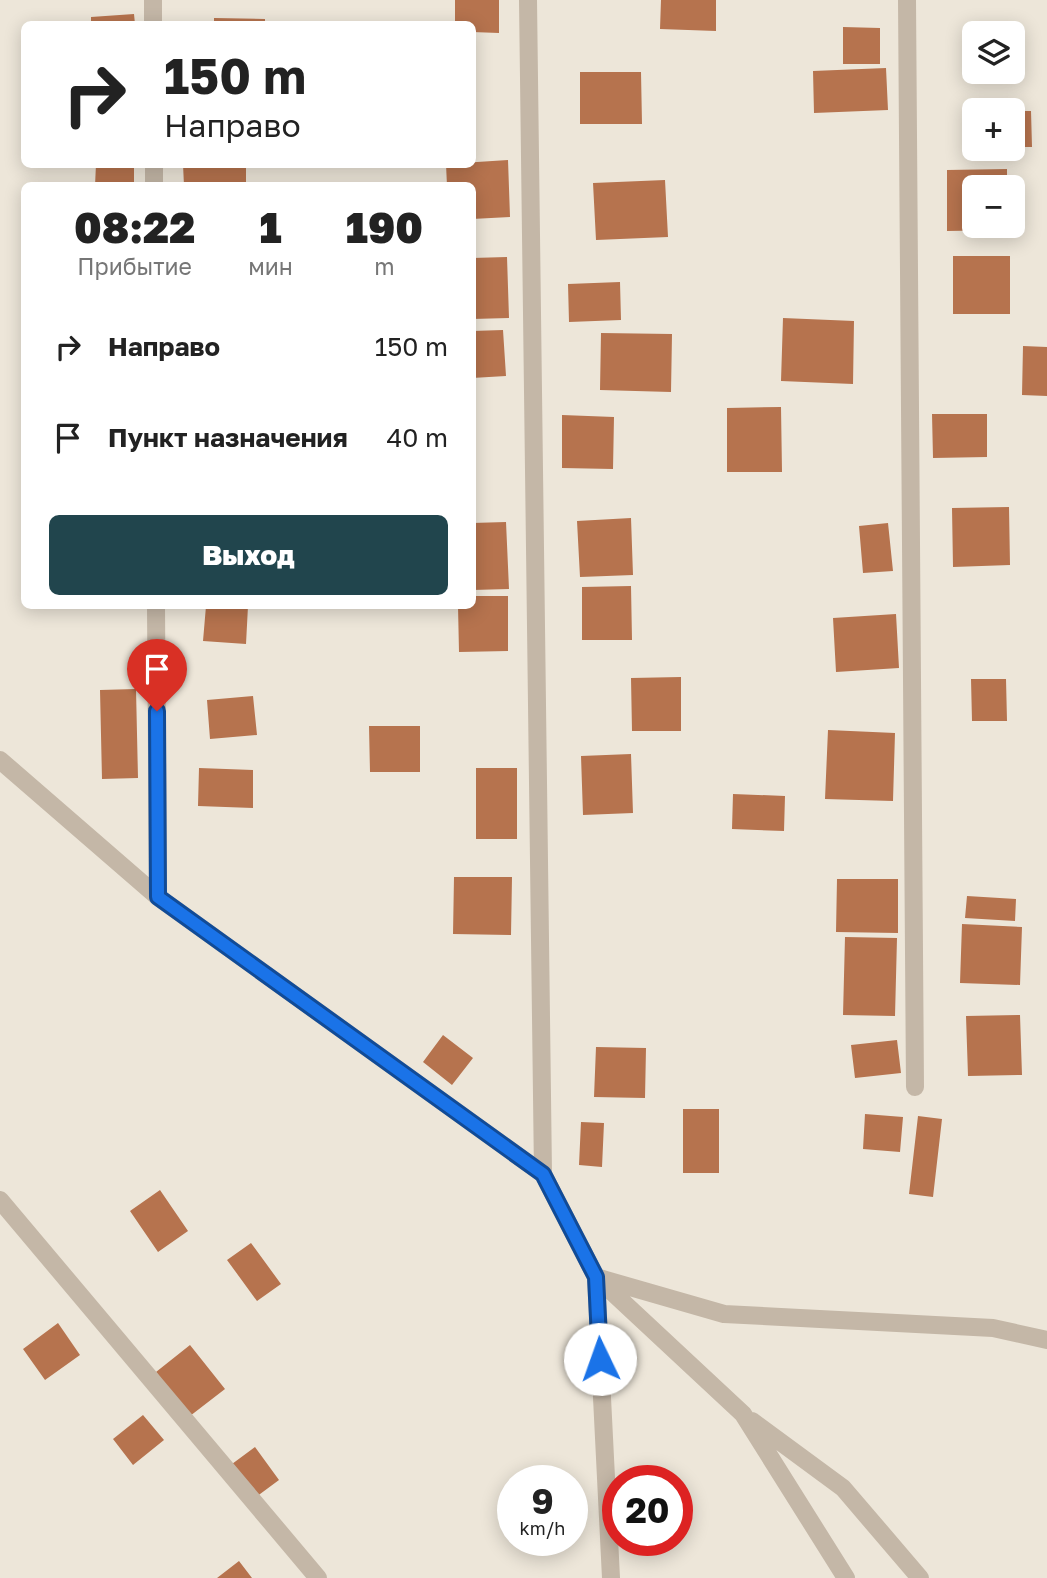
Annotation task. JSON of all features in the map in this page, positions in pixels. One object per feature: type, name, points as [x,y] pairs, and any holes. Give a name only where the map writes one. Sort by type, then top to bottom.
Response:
[{"type":"street","points":[[153,0],[153,21]]},
{"type":"street","points":[[528,0],[543,1174],[596,1277],[743,1414],[843,1488],[920,1578]]},
{"type":"street","points":[[907,0],[915,1087]]},
{"type":"street","points":[[156,609],[158,897]]},
{"type":"street","points":[[0,760],[158,897],[543,1174]]},
{"type":"street","points":[[0,1200],[318,1578]]},
{"type":"street","points":[[596,1277],[724,1314],[993,1328],[1047,1340]]},
{"type":"street","points":[[596,1277],[611,1578]]},
{"type":"street","points":[[743,1414],[846,1578]]},
{"type":"building","points":[[455,0],[499,0],[499,33],[476,32],[476,21],[455,21]]},
{"type":"building","points":[[661,0],[716,0],[716,31],[660,29]]},
{"type":"building","points":[[134,14],[135,21],[91,21],[91,17]]},
{"type":"building","points":[[214,18],[265,19],[265,21],[214,21]]},
{"type":"building","points":[[843,27],[880,28],[880,64],[843,64]]},
{"type":"building","points":[[886,68],[888,110],[814,113],[813,71]]},
{"type":"building","points":[[580,72],[641,72],[642,124],[580,124]]},
{"type":"building","points":[[1025,111],[1031,111],[1032,147],[1025,147]]},
{"type":"building","points":[[508,160],[510,217],[476,219],[476,182],[447,182],[446,168],[476,168],[476,162]]},
{"type":"building","points":[[96,168],[134,168],[134,182],[95,182]]},
{"type":"building","points":[[183,168],[246,168],[246,182],[184,182]]},
{"type":"building","points":[[1007,169],[1007,175],[962,175],[962,231],[947,231],[947,170]]},
{"type":"building","points":[[665,180],[668,237],[596,240],[593,183]]},
{"type":"building","points":[[953,256],[1010,256],[1010,314],[953,314]]},
{"type":"building","points":[[507,257],[509,318],[476,319],[476,258]]},
{"type":"building","points":[[620,282],[621,320],[569,322],[568,284]]},
{"type":"building","points":[[783,318],[854,321],[853,384],[781,381]]},
{"type":"building","points":[[503,330],[506,376],[476,378],[476,331]]},
{"type":"building","points":[[601,333],[672,334],[671,392],[600,390]]},
{"type":"building","points":[[1023,346],[1047,347],[1047,396],[1022,395]]},
{"type":"building","points":[[781,407],[782,472],[727,472],[727,408]]},
{"type":"building","points":[[932,414],[987,414],[987,457],[933,458]]},
{"type":"building","points":[[562,415],[614,417],[613,469],[562,468]]},
{"type":"building","points":[[1009,507],[1010,565],[953,567],[952,508]]},
{"type":"building","points":[[631,518],[633,575],[580,577],[577,521]]},
{"type":"building","points":[[506,522],[509,589],[476,590],[476,523]]},
{"type":"building","points":[[888,523],[893,571],[863,573],[859,526]]},
{"type":"building","points":[[631,586],[632,640],[582,640],[582,587]]},
{"type":"building","points":[[476,596],[508,596],[508,651],[459,652],[458,609],[476,609]]},
{"type":"building","points":[[206,609],[248,609],[246,644],[203,641]]},
{"type":"building","points":[[896,614],[899,668],[836,672],[833,618]]},
{"type":"building","points":[[681,677],[681,731],[632,731],[631,678]]},
{"type":"building","points":[[971,679],[1006,679],[1007,721],[972,721]]},
{"type":"building","points":[[136,689],[138,778],[102,779],[100,690]]},
{"type":"building","points":[[253,696],[257,735],[210,739],[207,700]]},
{"type":"building","points":[[369,726],[420,726],[420,772],[370,772]]},
{"type":"building","points":[[828,730],[895,733],[893,801],[825,799]]},
{"type":"building","points":[[631,754],[633,813],[583,815],[581,756]]},
{"type":"building","points":[[199,768],[253,770],[253,808],[198,806]]},
{"type":"building","points":[[476,768],[517,768],[517,839],[476,839]]},
{"type":"building","points":[[733,794],[785,796],[784,831],[732,829]]},
{"type":"building","points":[[454,877],[512,877],[511,935],[453,934]]},
{"type":"building","points":[[837,879],[898,879],[898,933],[836,932]]},
{"type":"building","points":[[967,896],[1016,899],[1015,921],[965,918]]},
{"type":"building","points":[[962,924],[1022,927],[1020,985],[960,983]]},
{"type":"building","points":[[845,937],[897,938],[895,1016],[843,1015]]},
{"type":"building","points":[[1020,1015],[1022,1075],[968,1076],[966,1016]]},
{"type":"building","points":[[443,1035],[473,1058],[452,1085],[423,1062]]},
{"type":"building","points":[[897,1040],[901,1073],[855,1078],[851,1045]]},
{"type":"building","points":[[596,1047],[646,1048],[645,1098],[594,1097]]},
{"type":"building","points":[[683,1109],[719,1109],[719,1173],[683,1173]]},
{"type":"building","points":[[865,1114],[903,1117],[900,1152],[863,1149]]},
{"type":"building","points":[[918,1116],[942,1119],[933,1197],[909,1194]]},
{"type":"building","points":[[581,1122],[604,1123],[602,1167],[579,1165]]},
{"type":"building","points":[[160,1190],[188,1231],[158,1252],[130,1211]]},
{"type":"building","points":[[251,1243],[281,1284],[257,1301],[227,1260]]},
{"type":"building","points":[[58,1323],[80,1355],[45,1380],[23,1349]]},
{"type":"building","points":[[190,1345],[225,1389],[190,1416],[156,1372]]},
{"type":"building","points":[[143,1415],[164,1440],[133,1465],[113,1439]]},
{"type":"building","points":[[255,1447],[279,1480],[256,1497],[232,1464]]},
{"type":"building","points":[[239,1561],[252,1578],[217,1578]]},
{"type":"route","points":[[157,711],[158,897],[543,1174],[596,1277],[600,1359]]}]
